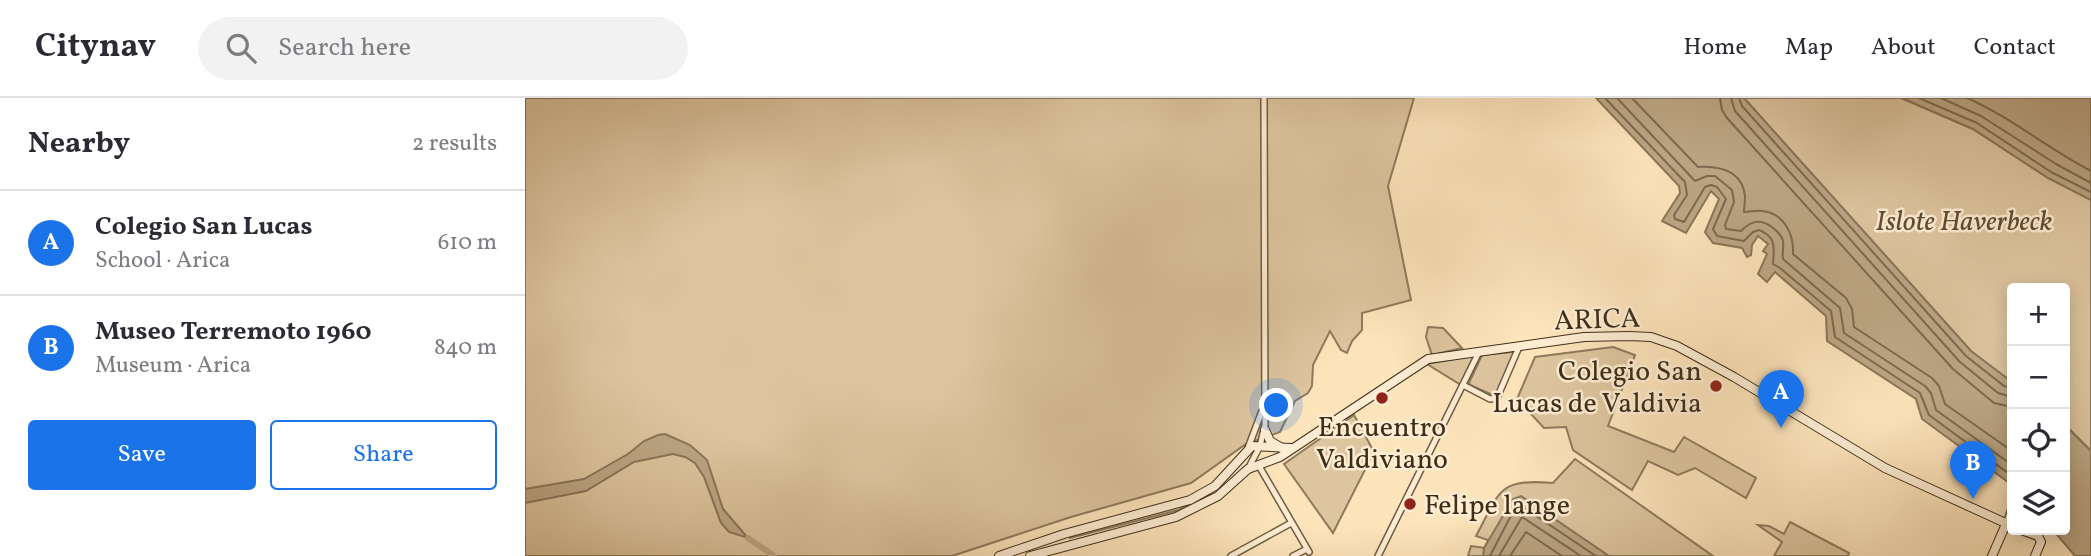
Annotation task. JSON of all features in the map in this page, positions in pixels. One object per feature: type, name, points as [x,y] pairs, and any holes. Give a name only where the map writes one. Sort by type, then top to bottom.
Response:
[{"type":"main road","name":"ARICA","points":[[1030,556],[1187,513],[1218,496],[1248,469],[1280,457],[1288,449],[1428,359],[1584,337],[1651,337],[1677,346],[1885,468],[2007,524]]},
{"type":"main road","points":[[1265,430],[1270,441],[1288,449]]},
{"type":"main road","points":[[999,556],[1064,534],[1190,500],[1215,486],[1248,448],[1260,446],[1288,449]]},
{"type":"main road","points":[[1992,556],[2007,529]]},
{"type":"main road","points":[[2033,535],[2041,542],[2035,556]]},
{"type":"street","points":[[1248,469],[1265,430],[1264,98]]},
{"type":"street","points":[[1463,385],[1490,399],[1497,398],[1519,347]]},
{"type":"street","points":[[1378,556],[1480,351]]},
{"type":"street","points":[[1248,448],[1263,408]]},
{"type":"street","points":[[1259,466],[1308,551],[1293,556]]},
{"type":"street","points":[[1231,556],[1291,523]]},
{"type":"green space","points":[[525,98],[1414,98],[1388,186],[1411,300],[1362,313],[1362,330],[1352,341],[1347,353],[1341,350],[1330,331],[1313,365],[1312,386],[1308,393],[1295,401],[1280,432],[1246,444],[1191,483],[1071,517],[952,556],[525,556]]},
{"type":"green space","name":"Islote Haverbeck","points":[[1744,98],[1901,98],[1973,129],[2048,178],[2091,200],[2091,451],[2070,430],[2070,283],[2007,283],[2007,379],[1971,351]]},
{"type":"green space","points":[[1428,327],[1443,328],[1462,348],[1432,355],[1426,337]]},
{"type":"green space","points":[[1613,347],[1635,355],[1608,426],[1674,452],[1684,437],[1756,478],[1746,498],[1695,468],[1678,475],[1648,461],[1632,490],[1573,450],[1566,427],[1544,428],[1517,399],[1535,357]]},
{"type":"green space","points":[[1513,352],[1495,396],[1470,385],[1482,355]]},
{"type":"green space","points":[[1471,356],[1474,360],[1461,385],[1427,364]]},
{"type":"green space","points":[[1354,415],[1374,452],[1333,533],[1284,464]]},
{"type":"green space","points":[[1575,459],[1713,556],[1468,556],[1471,546],[1485,548],[1488,540],[1476,536],[1490,508],[1503,491],[1521,483],[1553,483]]},
{"type":"green space","points":[[1209,493],[1211,495],[1179,510],[1070,538],[1070,535]]},
{"type":"green space","points":[[1790,522],[1849,553],[1848,556],[1774,556],[1782,542],[1758,525],[1769,526],[1784,534]]},
{"type":"water","points":[[1596,98],[1744,98],[1971,351],[2007,378],[2007,481],[1922,419],[1916,399],[1827,341],[1826,316],[1775,272],[1767,282],[1758,274],[1767,254],[1763,251],[1768,244],[1758,236],[1752,245],[1751,255],[1747,257],[1742,248],[1713,243],[1705,232],[1719,199],[1711,191],[1686,233],[1662,221],[1680,193],[1679,186]]},
{"type":"water","points":[[1902,98],[2091,98],[2091,200],[2048,178],[1973,129]]},
{"type":"water","points":[[2070,430],[2091,451],[2091,556],[2075,556],[2057,535],[2070,535]]},
{"type":"water","points":[[665,434],[690,445],[707,460],[723,509],[748,538],[729,532],[721,523],[704,477],[695,463],[673,454],[634,462],[586,491],[525,503],[525,489],[584,479],[628,454],[644,441]]},
{"type":"water","points":[[1521,496],[1609,556],[1483,556],[1484,548],[1513,499]]},
{"type":"waterway","points":[[748,538],[774,556]]},
{"type":"place","name":"Colegio San Lucas de Valdivia","points":[[1716,386]]},
{"type":"place","name":"Encuentro Valdiviano","points":[[1382,398]]},
{"type":"place","name":"Colegio San Lucas","points":[[1781,428]]},
{"type":"place","name":"Museo Terremoto 1960","points":[[1973,499]]},
{"type":"place","name":"Felipe lange","points":[[1410,504]]}]
